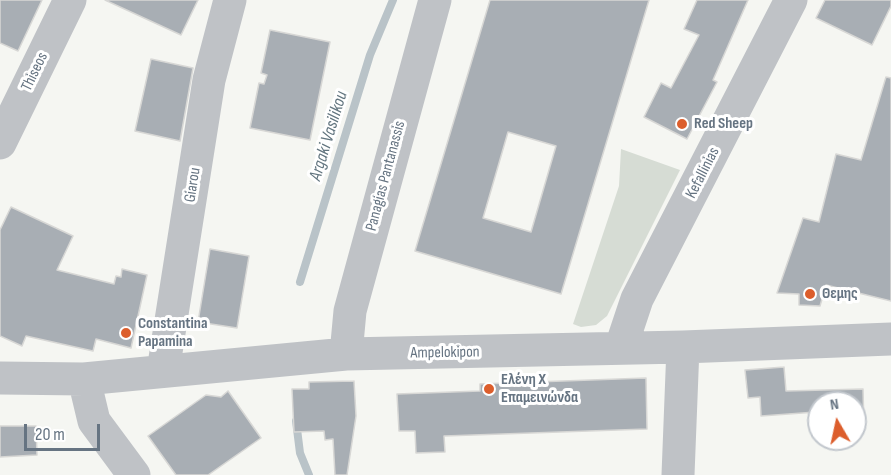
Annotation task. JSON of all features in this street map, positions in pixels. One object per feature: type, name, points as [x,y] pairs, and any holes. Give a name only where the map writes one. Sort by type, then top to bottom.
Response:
[{"type":"street","name":"Thiseos","points":[[0,143],[70,0]]},
{"type":"street","name":"Giarou","points":[[163,371],[209,80],[230,0]]},
{"type":"street","name":"Panagias Pantanassis","points":[[346,354],[350,311],[435,0]]},
{"type":"street","name":"Kefallinias","points":[[621,347],[637,299],[791,0]]},
{"type":"street","name":"Ampelokipon","points":[[0,378],[84,379],[346,354],[683,347],[891,339]]},
{"type":"street","points":[[678,475],[683,347]]},
{"type":"street","points":[[84,379],[94,421],[134,475]]},
{"type":"shaded area","points":[[621,149],[680,170],[607,316],[596,325],[581,327],[573,324],[619,186]]},
{"type":"building","points":[[0,0],[42,0],[18,51],[0,43]]},
{"type":"building","points":[[105,0],[198,0],[181,35]]},
{"type":"building","points":[[490,0],[649,0],[561,294],[415,251]],"holes":[[[508,132],[556,146],[531,232],[483,218]]]},
{"type":"building","points":[[697,0],[748,0],[713,80],[717,82],[687,139],[644,117],[661,83],[671,88],[699,35],[684,29]]},
{"type":"building","points":[[825,0],[891,0],[891,6],[872,45],[816,18]]},
{"type":"building","points":[[270,30],[330,42],[310,140],[250,128],[259,83],[264,84],[267,75],[261,73]]},
{"type":"building","points":[[151,59],[193,68],[180,141],[135,131]]},
{"type":"building","points":[[886,77],[891,78],[891,301],[826,285],[820,306],[799,305],[799,294],[777,293],[803,218],[819,222],[836,154],[861,160]]},
{"type":"building","points":[[11,207],[73,236],[57,270],[114,284],[116,276],[121,277],[122,269],[147,275],[131,348],[96,339],[93,351],[26,336],[22,346],[0,336],[0,230]]},
{"type":"building","points":[[210,249],[249,256],[237,328],[198,322]]},
{"type":"building","points":[[784,367],[786,391],[863,389],[863,391],[807,391],[807,413],[761,416],[760,397],[748,398],[745,370]]},
{"type":"building","points":[[646,378],[647,429],[444,436],[445,452],[416,453],[415,431],[399,431],[397,394],[480,391],[480,384]]},
{"type":"building","points":[[354,381],[356,416],[347,475],[335,475],[333,439],[325,440],[324,431],[294,432],[292,389],[309,389],[309,382]]},
{"type":"building","points":[[228,391],[261,438],[208,475],[176,475],[148,436],[206,395],[221,397]]},
{"type":"building","points":[[0,426],[36,426],[37,455],[0,457]]},
{"type":"waterway","name":"Argaki Vasilikou","points":[[300,282],[370,55],[393,0]]},
{"type":"waterway","name":"Argaki Vasilikou","points":[[296,421],[300,453],[309,475]]},
{"type":"place","name":"Red Sheep","points":[[682,124]]},
{"type":"place","name":"Θεμης","points":[[810,294]]},
{"type":"place","name":"Constantina Papamina","points":[[126,333]]},
{"type":"place","name":"Ελένη Χ Επαμεινώνδα","points":[[489,389]]}]
